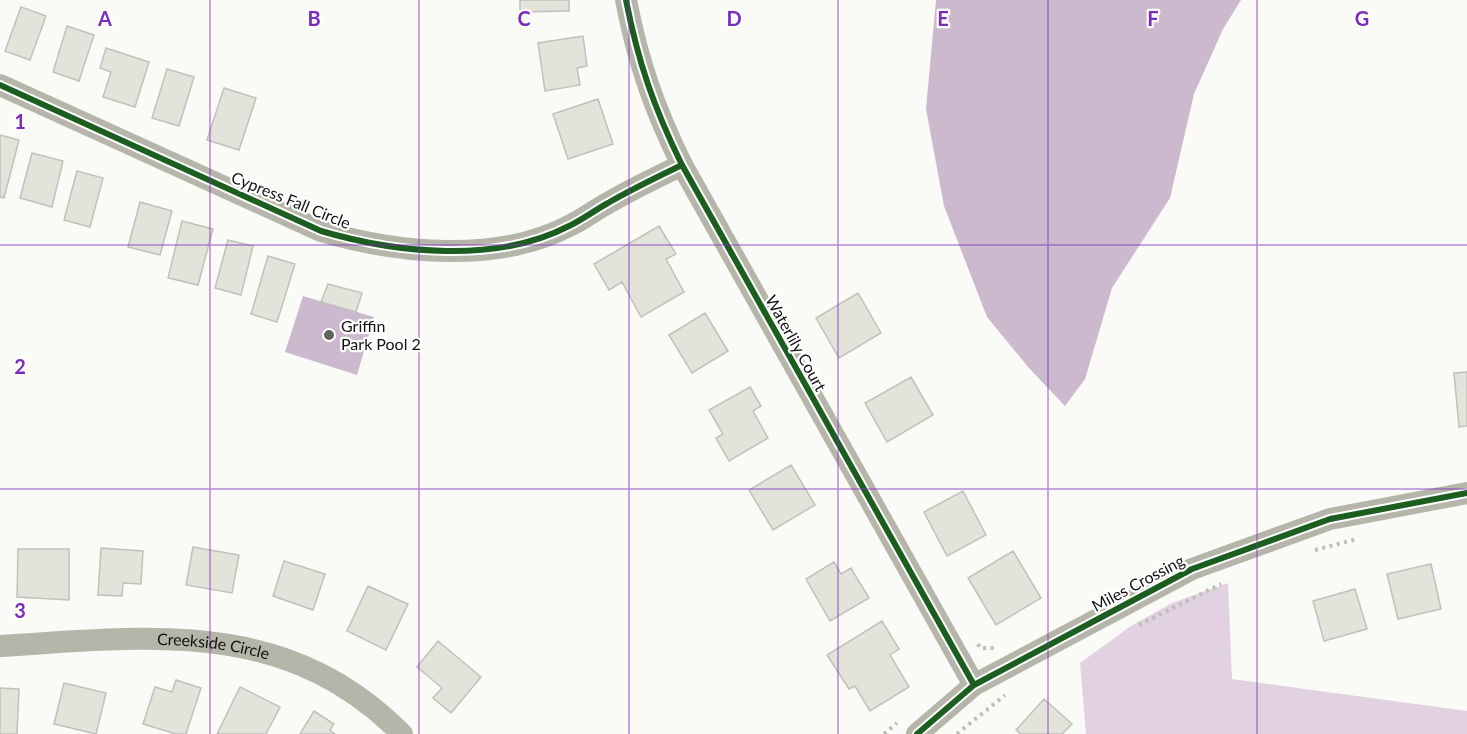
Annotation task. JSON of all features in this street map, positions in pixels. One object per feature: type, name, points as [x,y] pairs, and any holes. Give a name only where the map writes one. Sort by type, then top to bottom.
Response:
[{"type":"street","name":"Waterlily Court","points":[[626,0],[637,57],[659,117],[682,165],[974,685]]},
{"type":"street","name":"Cypress Fall Circle","points":[[0,85],[321,231],[362,243],[437,252],[518,245],[567,227],[607,203],[682,165]]},
{"type":"street","name":"Miles Crossing","points":[[910,725],[974,685],[1192,569],[1330,519],[1467,492]]},
{"type":"street","name":"Creekside Circle","points":[[0,646],[180,639],[223,643],[265,651],[309,668],[347,689],[386,718],[402,734]]},
{"type":"path","points":[[1309,552],[1361,537]]},
{"type":"path","points":[[1132,628],[1226,582]]},
{"type":"path","points":[[957,734],[1009,692]]},
{"type":"path","points":[[884,734],[910,725]]},
{"type":"shaded area","points":[[936,0],[1241,0],[1223,29],[1194,94],[1170,198],[1112,288],[1085,379],[1065,406],[1029,368],[987,317],[944,206],[926,109]]},
{"type":"shaded area","name":"Griffin Park Pool 2","points":[[303,296],[374,317],[357,375],[285,352]]},
{"type":"shaded area","points":[[1228,583],[1232,679],[1467,711],[1467,734],[1086,734],[1080,663],[1131,626],[1172,603]]},
{"type":"building","points":[[520,0],[569,0],[569,11],[520,12]]},
{"type":"building","points":[[21,7],[46,16],[30,60],[5,51]]},
{"type":"building","points":[[67,26],[94,35],[79,81],[53,72]]},
{"type":"building","points":[[583,36],[587,66],[577,68],[580,85],[545,91],[538,43]]},
{"type":"building","points":[[106,48],[149,62],[135,107],[103,97],[111,72],[100,68]]},
{"type":"building","points":[[167,69],[194,77],[179,126],[152,118]]},
{"type":"building","points":[[224,88],[256,98],[239,150],[207,140]]},
{"type":"building","points":[[598,99],[613,144],[568,159],[553,114]]},
{"type":"building","points":[[0,135],[19,140],[4,198],[0,197]]},
{"type":"building","points":[[32,153],[63,161],[52,207],[20,198]]},
{"type":"building","points":[[77,171],[103,178],[90,227],[64,220]]},
{"type":"building","points":[[140,202],[172,211],[160,255],[128,247]]},
{"type":"building","points":[[182,221],[213,229],[198,285],[168,278]]},
{"type":"building","points":[[659,226],[676,254],[666,259],[684,292],[641,317],[622,282],[609,290],[594,264]]},
{"type":"building","points":[[228,240],[253,246],[241,295],[215,288]]},
{"type":"building","points":[[268,256],[295,264],[277,322],[251,314]]},
{"type":"building","points":[[328,284],[362,293],[356,312],[321,302]]},
{"type":"building","points":[[858,293],[881,333],[839,358],[816,318]]},
{"type":"building","points":[[705,313],[728,351],[692,373],[669,335]]},
{"type":"building","points":[[1467,372],[1467,426],[1459,427],[1454,373]]},
{"type":"building","points":[[911,377],[933,415],[887,442],[865,403]]},
{"type":"building","points":[[750,387],[761,406],[753,411],[768,438],[729,461],[716,438],[723,434],[709,410]]},
{"type":"building","points":[[791,465],[815,505],[773,530],[749,490]]},
{"type":"building","points":[[963,491],[986,535],[947,556],[924,512]]},
{"type":"building","points":[[193,547],[239,555],[232,593],[186,585]]},
{"type":"building","points":[[101,548],[143,551],[141,584],[123,583],[122,596],[98,595]]},
{"type":"building","points":[[18,549],[69,549],[69,600],[17,597]]},
{"type":"building","points":[[1013,551],[1041,598],[996,625],[968,578]]},
{"type":"building","points":[[284,561],[325,574],[313,610],[273,596]]},
{"type":"building","points":[[834,562],[841,574],[851,568],[869,598],[830,621],[806,579]]},
{"type":"building","points":[[1431,564],[1441,609],[1398,619],[1387,574]]},
{"type":"building","points":[[368,586],[408,604],[386,650],[347,631]]},
{"type":"building","points":[[1355,589],[1367,629],[1324,641],[1313,601]]},
{"type":"building","points":[[882,621],[899,649],[890,655],[909,687],[870,711],[855,686],[849,689],[827,655]]},
{"type":"building","points":[[438,641],[481,677],[451,713],[433,698],[442,688],[417,667]]},
{"type":"building","points":[[176,680],[201,688],[186,734],[176,734],[143,724],[155,687],[172,692]]},
{"type":"building","points":[[64,683],[106,693],[96,734],[54,724]]},
{"type":"building","points":[[240,687],[280,707],[266,734],[217,734]]},
{"type":"building","points":[[0,688],[19,689],[17,734],[0,734]]},
{"type":"building","points":[[1044,699],[1072,724],[1062,734],[1021,734],[1016,730]]},
{"type":"building","points":[[314,711],[334,724],[330,730],[335,734],[300,734]]},
{"type":"cycle path","points":[[626,0],[648,84],[682,165],[974,685]]},
{"type":"cycle path","points":[[0,85],[321,231],[350,239],[413,249],[478,250],[510,246],[540,238],[574,224],[626,193],[682,165]]},
{"type":"cycle path","points":[[917,734],[974,685],[1192,569],[1330,519],[1467,493]]},
{"type":"place","name":"Griffin Park Pool 2","points":[[329,335]]}]
